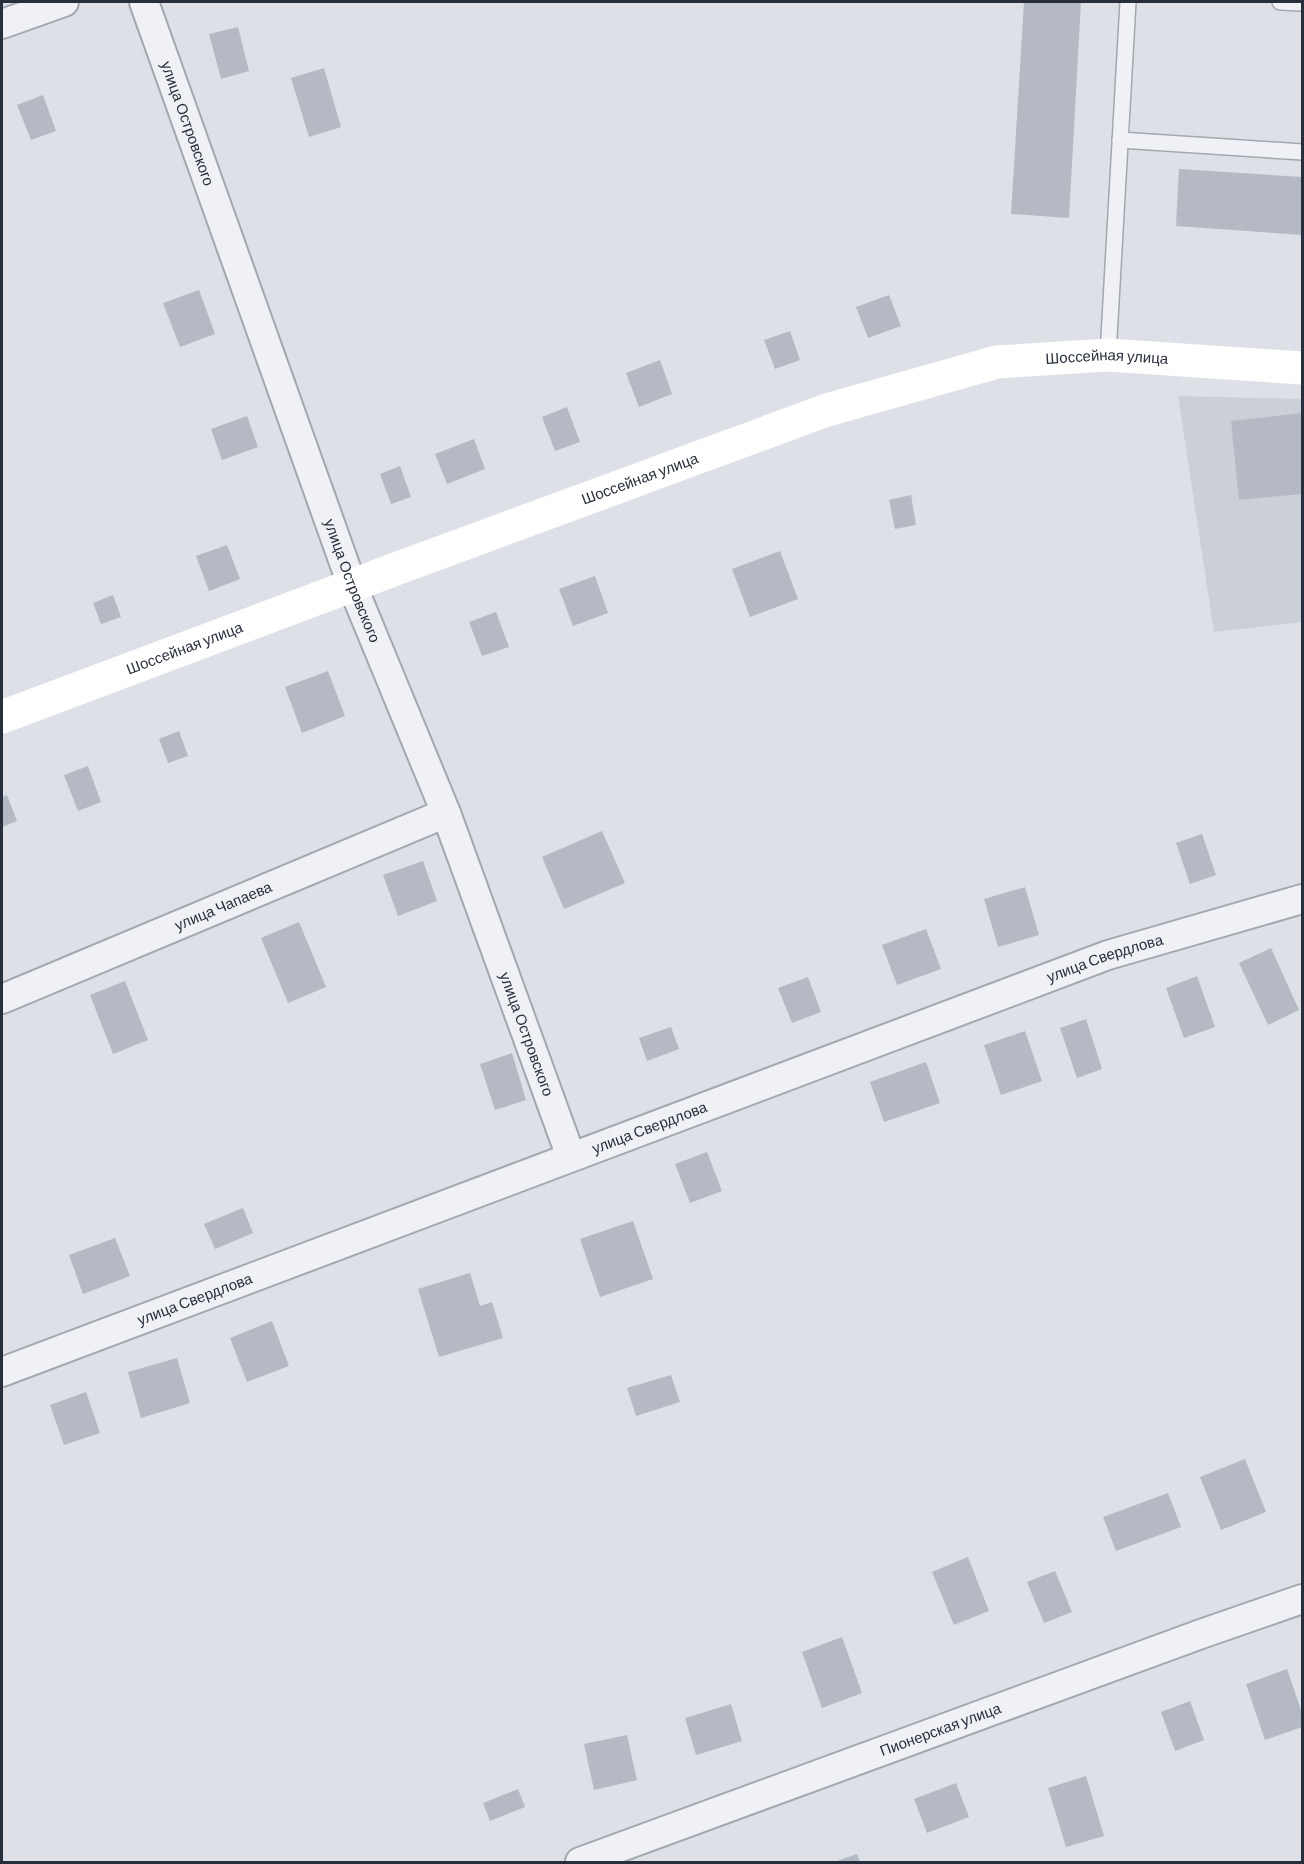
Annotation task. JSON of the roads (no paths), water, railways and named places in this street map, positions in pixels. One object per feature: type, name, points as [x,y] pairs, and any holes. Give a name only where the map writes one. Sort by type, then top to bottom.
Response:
[{"type":"main road","name":"Шоссейная улица","points":[[2,717],[827,410],[997,362],[1108,355],[1302,368]]},
{"type":"street","points":[[2,24],[64,2]]},
{"type":"street","name":"улица Островского","points":[[144,2],[352,585],[446,813],[571,1157]]},
{"type":"street","name":"улица Чапаева","points":[[2,999],[446,813]]},
{"type":"street","name":"улица Свердлова","points":[[2,1372],[1108,955],[1302,899]]},
{"type":"street","name":"Пионерская улица","points":[[580,1863],[1201,1634],[1302,1599]]},
{"type":"lane","points":[[1108,355],[1128,2]]},
{"type":"lane","points":[[1280,2],[1302,3]]},
{"type":"lane","points":[[1120,140],[1302,152]]}]
